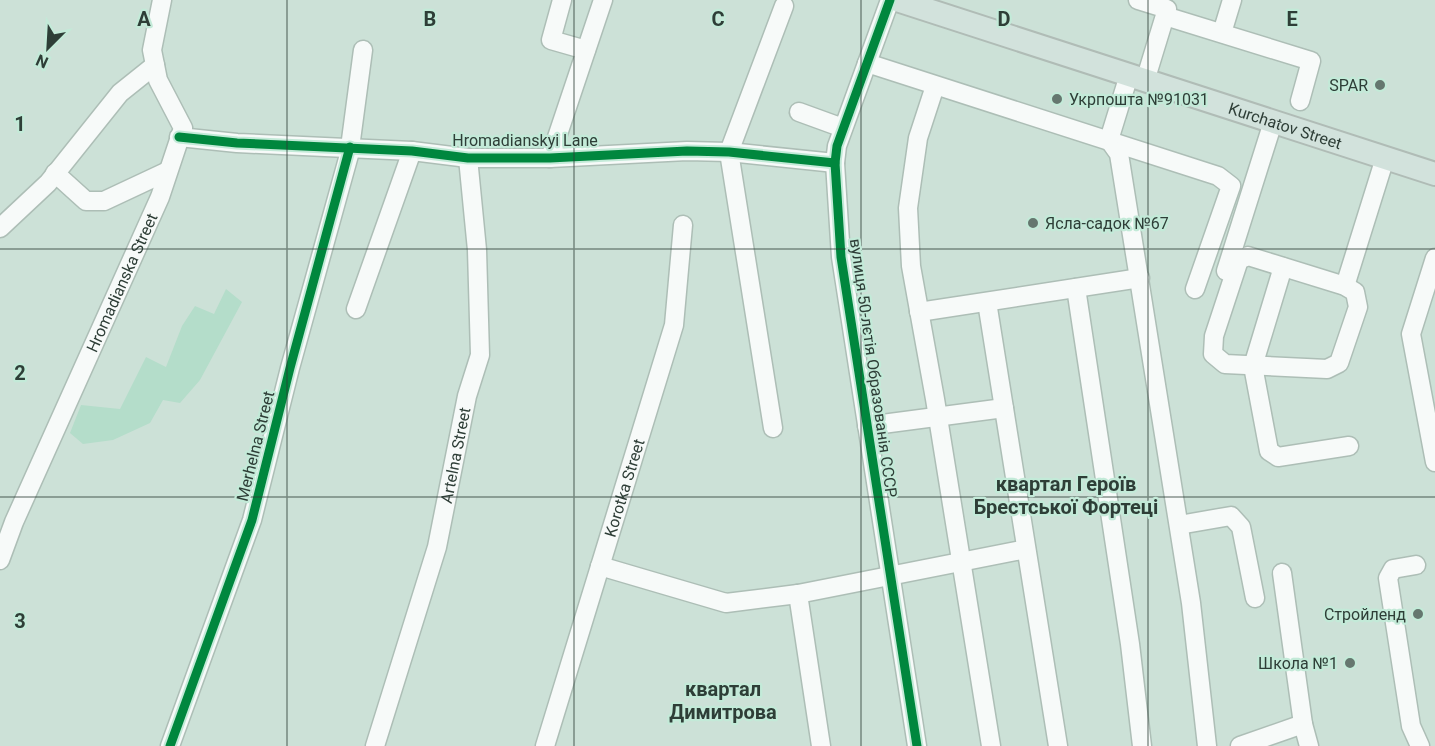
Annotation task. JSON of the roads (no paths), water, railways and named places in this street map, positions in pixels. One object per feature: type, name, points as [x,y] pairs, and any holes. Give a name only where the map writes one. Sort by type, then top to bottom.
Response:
[{"type":"main road","name":"Kurchatov Street","points":[[897,0],[1435,174]]},
{"type":"street","name":"Hromadianska Street","points":[[0,560],[6,528],[160,197],[183,128],[158,80],[152,50],[162,0]]},
{"type":"street","points":[[562,0],[551,40],[586,50]]},
{"type":"street","points":[[550,158],[603,0]]},
{"type":"street","name":"вулиця 50-лєтія Образованія СССР","points":[[890,0],[843,128],[837,146],[835,163],[841,257],[917,746]]},
{"type":"street","points":[[1109,140],[1167,9],[1138,0]]},
{"type":"street","points":[[1222,33],[1232,0]]},
{"type":"street","points":[[773,428],[729,152],[784,6]]},
{"type":"street","points":[[1165,16],[1311,61],[1300,100]]},
{"type":"street","name":"Merhelna Street","points":[[170,746],[252,520],[290,368],[350,147],[363,50]]},
{"type":"street","points":[[867,63],[1218,176],[1230,186],[1196,289]]},
{"type":"street","points":[[0,228],[55,173],[120,93],[155,65]]},
{"type":"street","points":[[935,86],[918,138],[908,208],[910,266],[938,417],[991,746]]},
{"type":"street","points":[[799,112],[843,128]]},
{"type":"street","points":[[1221,287],[1273,122]]},
{"type":"street","name":"Hromadianskyi Lane","points":[[179,137],[237,143],[412,151],[468,158],[550,158],[687,151],[729,152],[835,163]]},
{"type":"street","points":[[1109,140],[1119,154],[1140,278],[1191,603],[1207,746]]},
{"type":"street","points":[[356,309],[412,151]]},
{"type":"street","name":"Artelna Street","points":[[375,746],[437,547],[467,396],[480,355],[477,250],[468,158]]},
{"type":"street","points":[[1345,286],[1385,158]]},
{"type":"street","points":[[55,173],[86,201],[104,201],[168,171]]},
{"type":"street","name":"Korotka Street","points":[[545,746],[674,325],[683,225]]},
{"type":"street","points":[[1248,256],[1283,267],[1355,291],[1358,307],[1339,363],[1327,369],[1224,364],[1213,354],[1214,336],[1239,260],[1248,256]]},
{"type":"street","points":[[1435,258],[1411,334],[1435,462]]},
{"type":"street","points":[[1283,267],[1253,366],[1269,451],[1278,457],[1349,446]]},
{"type":"street","points":[[919,312],[1140,278]]},
{"type":"street","points":[[1076,288],[1130,644],[1142,746]]},
{"type":"street","points":[[987,302],[1058,746]]},
{"type":"street","points":[[867,426],[1004,408]]},
{"type":"street","points":[[1179,525],[1231,516],[1241,527],[1255,598]]},
{"type":"street","points":[[600,566],[726,603],[798,594],[1026,549]]},
{"type":"street","points":[[1416,565],[1393,569],[1388,578],[1411,726],[1420,746]]},
{"type":"street","points":[[1282,573],[1303,724],[1309,746]]},
{"type":"street","points":[[798,594],[821,746]]},
{"type":"street","points":[[1240,746],[1303,724]]},
{"type":"place","name":"SPAR","points":[[1380,85]]},
{"type":"place","name":"Укрпошта №91031","points":[[1057,99]]},
{"type":"place","name":"Ясла-садок №67","points":[[1033,223]]},
{"type":"place","name":"Стройленд","points":[[1418,614]]},
{"type":"place","name":"Школа №1","points":[[1350,663]]},
{"type":"district","name":"квартал Героїв Брестської Фортеці","points":[[1066,496]]},
{"type":"district","name":"квартал Димитрова","points":[[723,700]]}]
